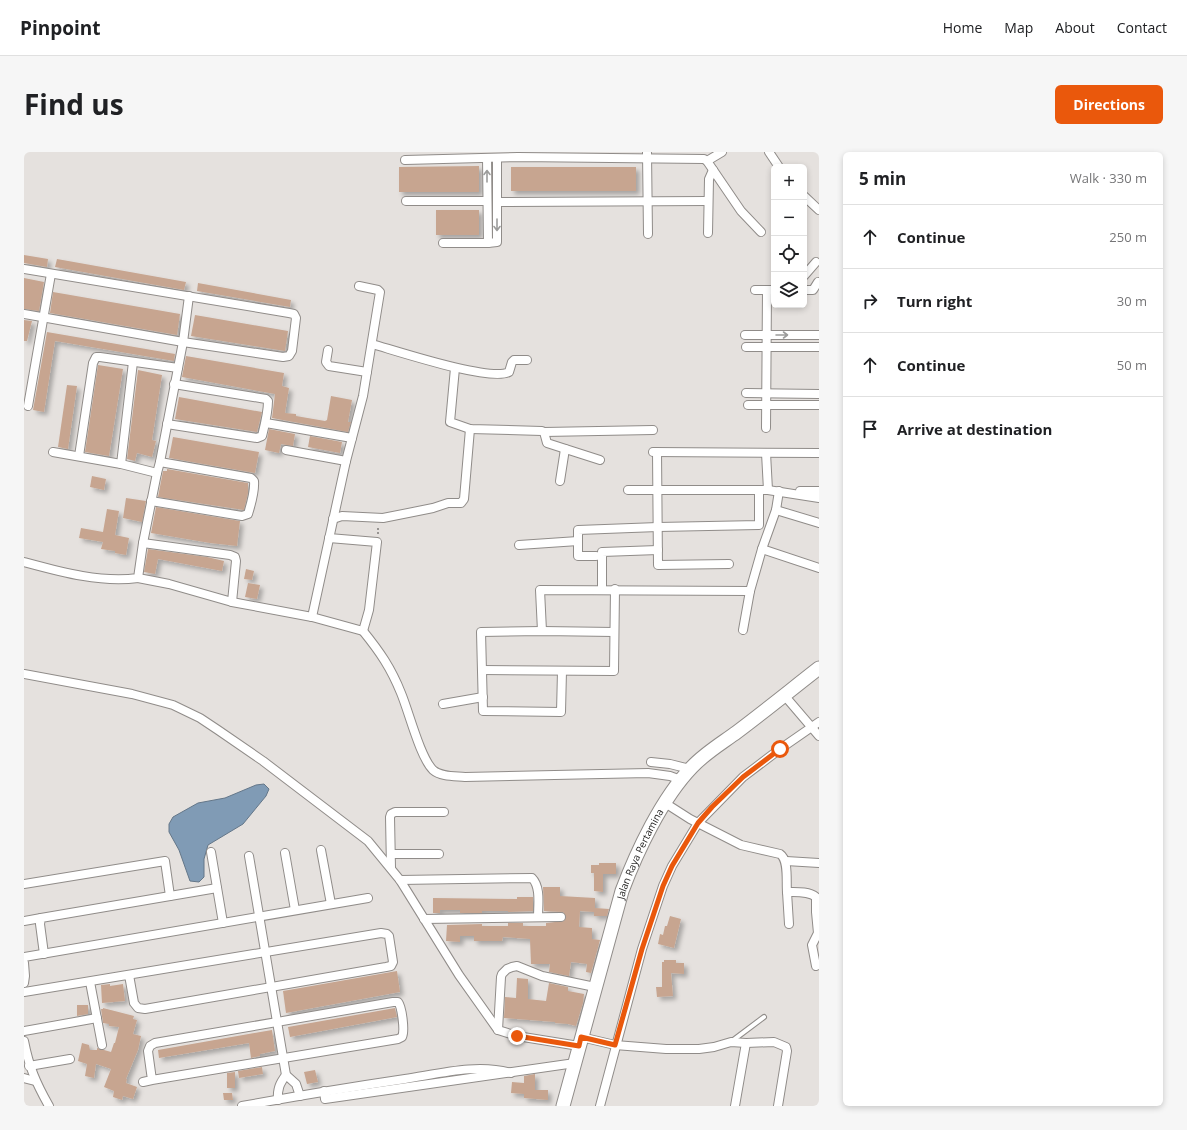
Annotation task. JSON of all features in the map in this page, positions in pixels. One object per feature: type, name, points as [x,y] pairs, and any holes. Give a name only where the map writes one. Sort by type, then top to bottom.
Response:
[{"type":"main road","name":"Jalan Raya Pertamina","points":[[564,1106],[595,987],[628,874],[635,858],[670,806],[680,780],[708,752],[819,668]]},
{"type":"street","points":[[707,161],[722,152]]},
{"type":"street","points":[[769,152],[777,164]]},
{"type":"street","points":[[405,160],[466,155],[487,158],[518,155],[647,155],[701,158],[707,161],[741,211],[761,232]]},
{"type":"street","points":[[647,155],[648,234]]},
{"type":"street","points":[[487,158],[488,243]]},
{"type":"street","points":[[442,243],[495,243],[497,241],[497,158]]},
{"type":"street","points":[[708,233],[709,178],[713,170]]},
{"type":"street","points":[[807,199],[819,210]]},
{"type":"street","points":[[406,201],[487,201]]},
{"type":"street","points":[[497,202],[708,202]]},
{"type":"street","points":[[807,273],[816,262]]},
{"type":"street","points":[[24,269],[294,314],[296,318],[292,351],[289,356],[283,357],[183,342],[24,314]]},
{"type":"street","points":[[28,406],[51,274]]},
{"type":"street","points":[[807,275],[818,282],[812,290],[807,290]]},
{"type":"street","points":[[312,617],[346,461],[363,396],[380,291],[359,286]]},
{"type":"street","points":[[755,290],[770,290],[767,335],[766,428]]},
{"type":"street","points":[[138,578],[143,543],[183,342],[190,296]]},
{"type":"street","points":[[745,335],[819,335]]},
{"type":"street","points":[[372,344],[455,368],[505,374],[509,372],[514,360],[527,360]]},
{"type":"street","points":[[746,348],[819,348]]},
{"type":"street","points":[[328,350],[326,362],[329,366],[367,372]]},
{"type":"street","points":[[79,456],[93,363],[96,358],[100,357],[178,368]]},
{"type":"street","points":[[121,464],[133,362]]},
{"type":"street","points":[[455,368],[450,422],[470,429],[532,430],[544,432],[653,430]]},
{"type":"street","points":[[167,424],[257,438],[262,436],[266,423],[268,401],[266,399],[174,384]]},
{"type":"street","points":[[746,394],[819,394]]},
{"type":"street","points":[[748,405],[819,406]]},
{"type":"street","points":[[266,423],[352,438]]},
{"type":"street","points":[[333,519],[342,516],[383,518],[463,501],[470,429]]},
{"type":"street","points":[[544,432],[547,443],[600,460]]},
{"type":"street","points":[[560,482],[565,449]]},
{"type":"street","points":[[286,450],[346,461]]},
{"type":"street","points":[[53,452],[121,464],[157,473]]},
{"type":"street","points":[[729,564],[658,566],[655,452],[819,453]]},
{"type":"street","points":[[766,453],[768,490]]},
{"type":"street","points":[[152,501],[242,516],[248,514],[250,508],[254,486],[254,481],[251,478],[160,462]]},
{"type":"street","points":[[628,490],[768,490],[819,498]]},
{"type":"street","points":[[596,556],[578,556],[578,530],[759,525],[759,490]]},
{"type":"street","points":[[779,492],[819,491]]},
{"type":"street","points":[[744,630],[750,590],[762,549],[776,510],[779,492]]},
{"type":"street","points":[[776,510],[819,523]]},
{"type":"street","points":[[329,538],[377,542],[369,610],[363,631]]},
{"type":"street","points":[[519,545],[578,542]]},
{"type":"street","points":[[143,543],[230,555],[235,557],[236,561],[232,602]]},
{"type":"street","points":[[762,549],[819,568]]},
{"type":"street","points":[[602,590],[602,552],[658,550]]},
{"type":"street","points":[[24,562],[55,570],[103,579],[125,580],[138,578],[168,584],[232,602],[312,617],[363,631],[390,667],[408,710],[424,756],[433,770],[439,774],[465,777],[648,773],[670,776],[680,780]]},
{"type":"street","points":[[542,631],[540,590],[750,590]]},
{"type":"street","points":[[482,670],[614,671],[615,590]]},
{"type":"street","points":[[562,671],[561,712],[483,711],[481,632],[614,632]]},
{"type":"street","points":[[24,674],[132,694],[173,705],[200,718],[218,730],[263,761],[308,796],[353,828],[368,841],[400,880],[459,975],[498,1030],[517,1036],[666,1050],[699,1049],[714,1047],[730,1042],[774,1042],[786,1047],[787,1052],[778,1106]]},
{"type":"street","points":[[784,695],[816,724],[819,736]]},
{"type":"street","points":[[443,704],[483,698]]},
{"type":"street","points":[[600,1106],[613,1045],[642,949],[663,886],[694,821],[743,777],[816,724]]},
{"type":"street","points":[[651,762],[670,764],[690,769]]},
{"type":"street","points":[[670,806],[694,821],[741,845],[783,856],[786,861],[789,924]]},
{"type":"street","points":[[391,868],[392,854],[390,817],[392,812],[444,812]]},
{"type":"street","points":[[321,850],[331,904]]},
{"type":"street","points":[[211,852],[223,923]]},
{"type":"street","points":[[285,853],[295,910]]},
{"type":"street","points":[[392,854],[440,854]]},
{"type":"street","points":[[249,856],[286,1075],[296,1084],[300,1096]]},
{"type":"street","points":[[24,884],[165,861],[170,896]]},
{"type":"street","points":[[786,861],[819,863]]},
{"type":"street","points":[[400,880],[532,878],[538,890],[538,917]]},
{"type":"street","points":[[24,921],[217,888]]},
{"type":"street","points":[[787,892],[813,894],[816,897],[818,932],[812,945],[816,966]]},
{"type":"street","points":[[24,957],[368,898]]},
{"type":"street","points":[[424,919],[561,917]]},
{"type":"street","points":[[41,918],[40,924],[44,954]]},
{"type":"street","points":[[24,992],[381,932],[387,934],[390,940],[391,966],[141,1009],[134,1003],[129,975]]},
{"type":"street","points":[[24,963],[24,983]]},
{"type":"street","points":[[498,1030],[501,977],[504,971],[512,966],[522,968],[542,976],[595,987]]},
{"type":"street","points":[[90,982],[102,1045]]},
{"type":"street","points":[[143,1082],[402,1037],[404,1032],[401,1006],[398,1002],[393,1002],[152,1045],[148,1051],[152,1080]]},
{"type":"street","points":[[24,1031],[97,1018]]},
{"type":"street","points":[[24,1041],[29,1066],[35,1081],[49,1106]]},
{"type":"street","points":[[735,1106],[746,1043]]},
{"type":"street","points":[[29,1066],[70,1059]]},
{"type":"street","points":[[242,1106],[324,1091],[473,1070],[492,1069],[511,1073],[575,1063]]},
{"type":"street","points":[[278,1100],[277,1094],[279,1086],[286,1075]]},
{"type":"street","points":[[24,1078],[35,1081]]},
{"type":"lane","points":[[730,1042],[764,1017]]},
{"type":"path","points":[[377,542],[379,520],[383,518]]},
{"type":"water","points":[[264,784],[269,789],[266,796],[243,824],[208,845],[204,859],[204,877],[199,882],[190,881],[179,850],[169,832],[169,824],[173,817],[198,803],[225,798],[256,785]]},
{"type":"building","points":[[479,166],[479,192],[399,192],[399,167]]},
{"type":"building","points":[[511,167],[636,167],[636,191],[511,191]]},
{"type":"building","points":[[436,210],[479,210],[479,235],[436,235]]},
{"type":"building","points":[[24,255],[48,259],[47,267],[24,263]]},
{"type":"building","points":[[57,259],[186,282],[184,290],[55,267]]},
{"type":"building","points":[[24,278],[44,282],[39,311],[24,309]]},
{"type":"building","points":[[198,283],[291,300],[290,307],[197,291]]},
{"type":"building","points":[[53,292],[180,314],[177,335],[50,313]]},
{"type":"building","points":[[195,315],[288,331],[285,351],[191,336]]},
{"type":"building","points":[[24,320],[32,321],[27,341],[24,341]]},
{"type":"building","points":[[47,332],[175,354],[174,361],[55,341],[44,412],[33,410]]},
{"type":"building","points":[[186,356],[284,373],[282,386],[289,388],[285,413],[296,414],[296,416],[325,421],[327,420],[331,396],[352,400],[348,422],[351,422],[348,432],[272,418],[275,394],[182,377]]},
{"type":"building","points":[[98,365],[123,369],[109,456],[85,452]]},
{"type":"building","points":[[138,370],[162,375],[152,440],[156,441],[152,457],[137,453],[135,461],[127,459]]},
{"type":"building","points":[[67,385],[77,386],[68,449],[58,447]]},
{"type":"building","points":[[179,397],[262,412],[257,432],[175,419]]},
{"type":"building","points":[[269,429],[295,434],[293,446],[281,444],[279,453],[265,450]]},
{"type":"building","points":[[310,436],[342,442],[340,453],[308,447]]},
{"type":"building","points":[[173,437],[259,452],[255,473],[169,458]]},
{"type":"building","points":[[167,469],[248,483],[248,493],[244,510],[158,497],[163,471],[167,471]]},
{"type":"building","points":[[92,476],[106,479],[104,490],[90,487]]},
{"type":"building","points":[[126,498],[146,501],[142,522],[123,518]]},
{"type":"building","points":[[156,507],[240,521],[237,546],[151,533]]},
{"type":"building","points":[[107,509],[119,511],[115,535],[129,538],[126,555],[115,553],[115,551],[101,549],[103,542],[79,538],[81,528],[103,532]]},
{"type":"building","points":[[148,549],[207,557],[224,561],[222,571],[158,559],[155,574],[144,572]]},
{"type":"building","points":[[246,569],[254,571],[252,580],[244,579]]},
{"type":"building","points":[[248,583],[260,585],[257,599],[245,597]]},
{"type":"building","points":[[599,863],[616,863],[616,874],[603,874],[603,892],[594,891],[594,873],[591,873],[591,865],[599,865]]},
{"type":"building","points":[[543,887],[560,887],[560,896],[595,898],[595,908],[609,909],[607,916],[594,916],[594,912],[580,911],[579,927],[592,928],[592,939],[600,940],[591,973],[586,972],[587,964],[571,962],[569,976],[549,972],[550,964],[531,964],[530,939],[503,937],[502,941],[474,941],[474,936],[460,936],[460,942],[446,941],[447,925],[482,924],[482,926],[508,926],[508,923],[523,923],[523,926],[546,926],[546,923],[564,921],[566,917],[563,912],[544,911]]},
{"type":"building","points":[[517,897],[533,897],[533,911],[482,911],[482,913],[460,913],[460,910],[440,910],[440,913],[433,913],[433,898],[517,899]]},
{"type":"building","points":[[670,916],[681,919],[674,948],[658,944],[660,934],[663,935],[665,926],[667,926]]},
{"type":"building","points":[[664,960],[676,960],[676,963],[684,963],[684,974],[671,973],[673,996],[657,997],[656,987],[662,987],[662,962],[664,962]]},
{"type":"building","points":[[397,971],[400,992],[286,1013],[283,991]]},
{"type":"building","points":[[517,978],[528,979],[528,999],[546,1001],[549,983],[568,987],[568,991],[584,994],[583,1003],[576,1026],[555,1022],[504,1018],[505,997],[516,998]]},
{"type":"building","points":[[110,984],[110,986],[123,984],[125,1001],[102,1003],[101,985]]},
{"type":"building","points":[[77,1005],[88,1005],[88,1014],[77,1016]]},
{"type":"building","points":[[103,1008],[134,1016],[133,1019],[137,1020],[133,1034],[141,1036],[138,1050],[126,1079],[126,1083],[137,1087],[133,1099],[123,1096],[122,1100],[113,1097],[114,1091],[104,1087],[111,1069],[96,1064],[94,1078],[85,1076],[87,1064],[78,1061],[82,1043],[89,1045],[90,1050],[97,1050],[97,1048],[111,1052],[119,1027],[109,1026],[109,1024],[103,1023],[101,1009]]},
{"type":"building","points":[[395,1008],[397,1017],[290,1037],[288,1027]]},
{"type":"building","points":[[272,1030],[275,1051],[260,1054],[260,1056],[251,1058],[249,1043],[159,1058],[158,1050]]},
{"type":"building","points":[[262,1067],[263,1074],[239,1078],[238,1071]]},
{"type":"building","points":[[315,1070],[318,1082],[307,1084],[304,1072]]},
{"type":"building","points":[[235,1072],[235,1088],[227,1088],[227,1073]]},
{"type":"building","points":[[535,1074],[535,1090],[548,1090],[548,1100],[524,1098],[524,1094],[511,1093],[512,1082],[524,1083],[524,1076]]},
{"type":"building","points":[[223,1093],[232,1093],[233,1100],[224,1100]]},
{"type":"route","points":[[517,1036],[579,1046],[581,1037],[615,1045],[642,949],[663,886],[672,866],[698,823],[712,807],[743,777],[780,749]]}]
